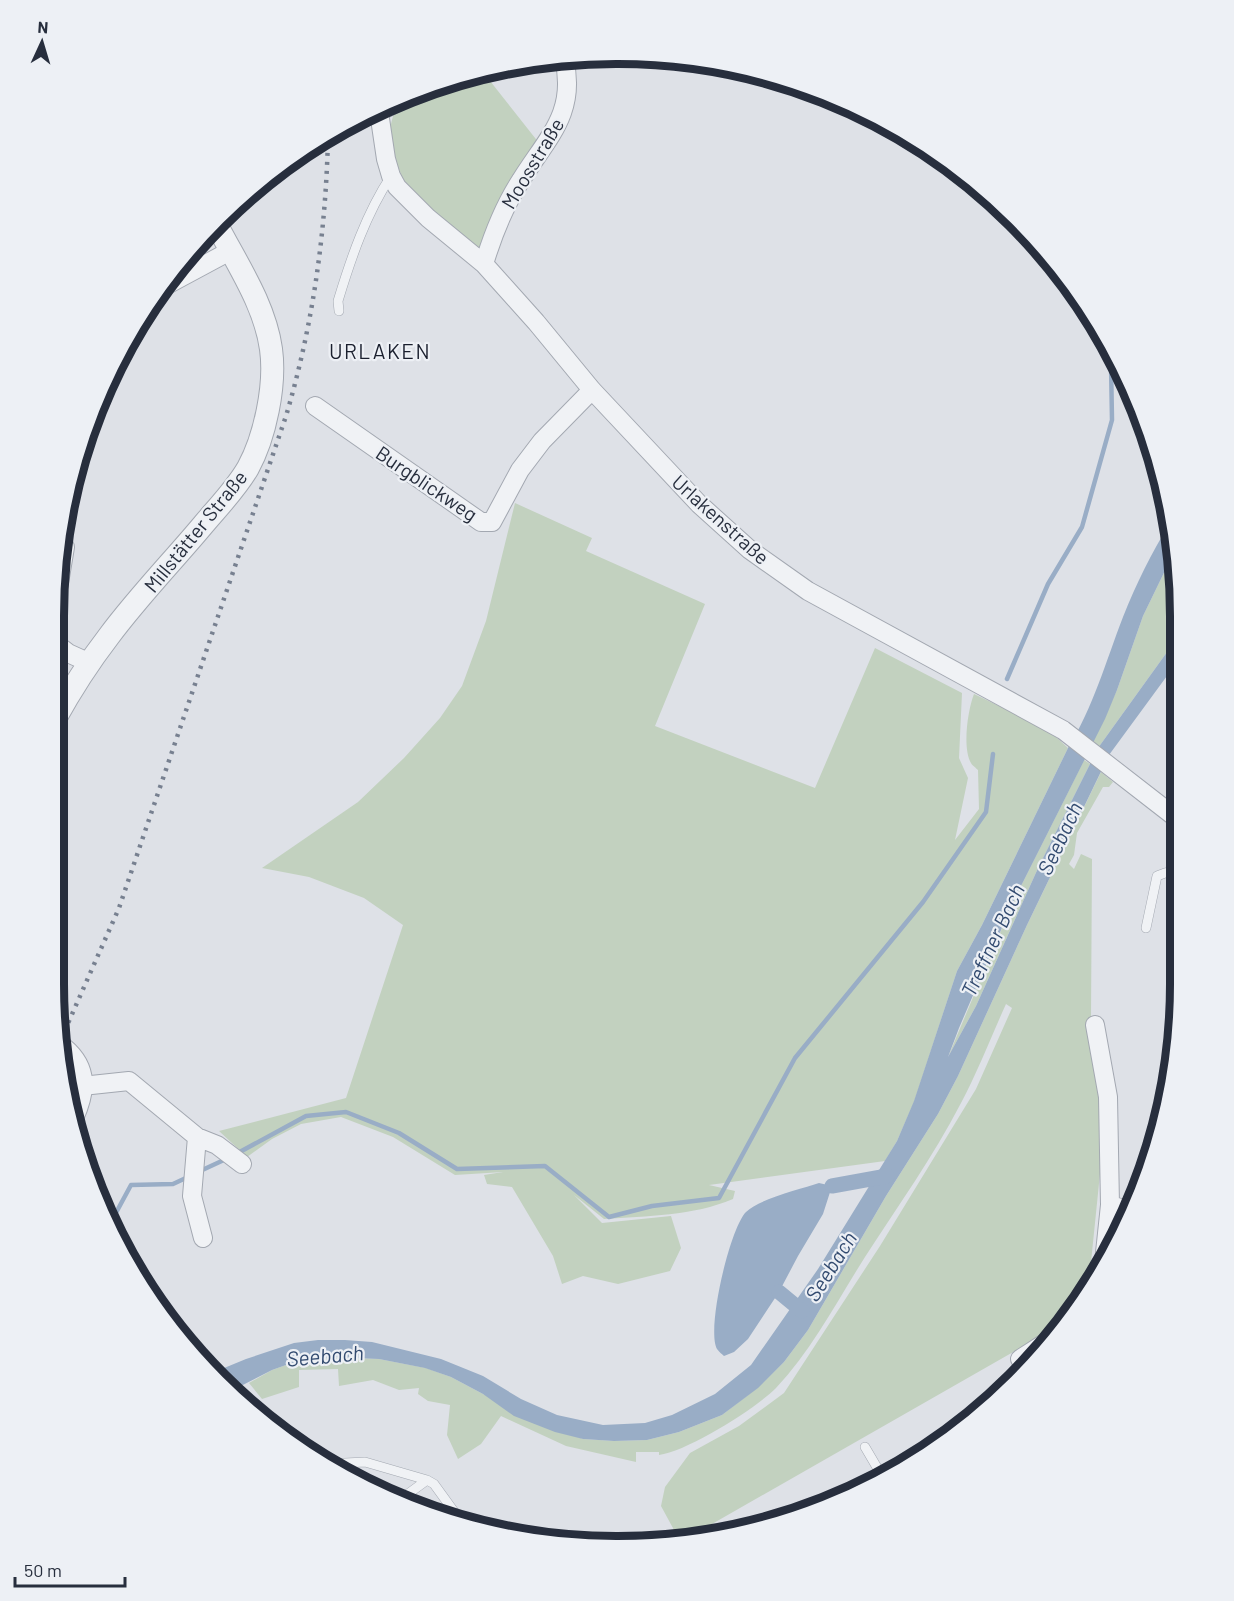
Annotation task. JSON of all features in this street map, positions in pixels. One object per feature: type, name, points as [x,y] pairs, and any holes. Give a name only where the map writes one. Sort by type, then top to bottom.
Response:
[{"type":"street","name":"Moosstraße","points":[[484,264],[496,225],[521,180],[562,117],[567,93],[566,67]]},
{"type":"street","name":"Urlakenstraße","points":[[379,118],[391,176],[397,187],[428,218],[484,264],[592,390],[699,504],[750,550],[808,591],[1063,730],[1170,813]]},
{"type":"street","name":"Millstätter Straße","points":[[64,703],[109,636],[226,498],[247,470],[259,446],[266,422],[271,350],[264,323],[250,287],[221,232]]},
{"type":"street","points":[[183,276],[230,251]]},
{"type":"street","name":"Burgblickweg","points":[[315,406],[481,522],[492,522],[520,470],[542,441],[592,390]]},
{"type":"street","points":[[64,650],[90,663]]},
{"type":"street","points":[[1095,1025],[1108,1097],[1110,1205],[1106,1240]]},
{"type":"street","points":[[69,1053],[82,1076],[82,1086],[77,1101]]},
{"type":"street","points":[[82,1086],[129,1081],[196,1145],[217,1145],[242,1164]]},
{"type":"street","points":[[196,1145],[192,1196],[203,1238]]},
{"type":"street","points":[[1110,1205],[1121,1208]]},
{"type":"street","points":[[1020,1359],[1025,1356]]},
{"type":"lane","points":[[339,311],[338,301],[355,252],[378,198],[391,176]]},
{"type":"lane","points":[[1146,928],[1157,876],[1170,872]]},
{"type":"lane","points":[[865,1447],[879,1470]]},
{"type":"lane","points":[[343,1463],[365,1462],[427,1480],[434,1484],[454,1512]]},
{"type":"lane","points":[[407,1494],[427,1480]]},
{"type":"green space","points":[[489,80],[539,143],[480,260],[416,196],[403,179],[393,155],[390,128],[393,116],[401,109],[439,94]]},
{"type":"green space","points":[[515,503],[592,538],[586,551],[705,604],[655,726],[815,788],[875,648],[962,693],[959,758],[968,778],[955,840],[979,809],[978,770],[971,764],[966,739],[974,694],[1024,718],[1056,737],[1068,748],[982,925],[957,971],[914,1102],[897,1141],[885,1161],[709,1185],[735,1191],[733,1199],[702,1209],[670,1214],[604,1219],[574,1195],[602,1223],[671,1216],[681,1248],[670,1271],[618,1284],[583,1276],[562,1284],[553,1256],[512,1187],[487,1184],[484,1175],[503,1172],[455,1175],[393,1137],[341,1117],[301,1124],[272,1139],[247,1157],[219,1131],[346,1098],[403,925],[364,898],[309,877],[262,868],[358,802],[404,758],[440,718],[462,686],[486,621]]},
{"type":"green space","points":[[1167,567],[1170,648],[1098,748],[1092,743],[1117,690],[1143,616]]},
{"type":"green space","points":[[1084,760],[1090,764],[1039,866],[976,1006],[948,1057],[1013,902]]},
{"type":"green space","points":[[1101,772],[1113,782],[1109,787],[1103,787],[1077,833],[1074,855],[1069,864],[1074,869],[1081,854],[1092,859],[1091,1017],[1104,1134],[1090,1267],[1076,1291],[1043,1335],[702,1530],[676,1533],[661,1506],[665,1487],[690,1453],[739,1426],[784,1393],[880,1246],[976,1089],[1012,1008],[1006,1004],[973,1079],[950,1123],[813,1341],[789,1373],[766,1397],[703,1438],[659,1455],[659,1452],[636,1452],[636,1462],[566,1446],[501,1416],[481,1444],[458,1459],[447,1435],[450,1405],[428,1401],[418,1394],[419,1388],[399,1390],[373,1380],[339,1386],[338,1369],[299,1370],[299,1387],[262,1399],[249,1383],[286,1365],[330,1357],[379,1359],[426,1368],[451,1377],[583,1439],[647,1440],[679,1432],[722,1415],[757,1388],[784,1362],[808,1330],[886,1196],[938,1114],[958,1076],[1027,925]]},
{"type":"water","name":"Seebach","points":[[1163,535],[1167,567],[1143,616],[1117,690],[1105,719],[1013,902],[948,1057],[976,1006],[1039,866],[1098,748],[1170,648],[1170,672],[1109,755],[938,1114],[886,1196],[808,1330],[784,1362],[758,1388],[722,1415],[679,1432],[647,1440],[614,1441],[583,1439],[555,1432],[514,1416],[483,1394],[451,1377],[425,1368],[379,1359],[330,1357],[286,1365],[239,1387],[221,1369],[294,1343],[318,1340],[372,1342],[441,1359],[483,1376],[521,1399],[557,1415],[603,1425],[645,1423],[672,1415],[715,1394],[751,1365],[818,1269],[897,1141],[914,1101],[957,971],[1085,717],[1133,592]]},
{"type":"water","points":[[819,1183],[832,1186],[823,1214],[779,1292],[748,1339],[734,1352],[724,1356],[717,1349],[714,1338],[717,1301],[727,1257],[740,1222],[746,1212],[760,1203]]},
{"type":"waterway","points":[[1007,679],[1048,584],[1082,527],[1112,420],[1111,370]]},
{"type":"waterway","points":[[236,1154],[306,1116],[346,1112],[399,1133],[457,1169],[545,1166],[609,1217],[652,1206],[719,1198],[795,1058],[923,902],[986,812],[993,754]]},
{"type":"waterway","points":[[198,1172],[226,1159]]},
{"type":"waterway","points":[[832,1186],[887,1176]]},
{"type":"waterway","points":[[115,1214],[131,1185],[173,1184],[188,1177]]},
{"type":"waterway","points":[[779,1292],[802,1311]]},
{"type":"railway","points":[[67,1026],[119,908],[286,416],[311,312],[321,242],[328,147]]},
{"type":"district","name":"URLAKEN","points":[[380,350]]},
{"type":"water label","name":"Treffner Bach","points":[[992,940]]}]
